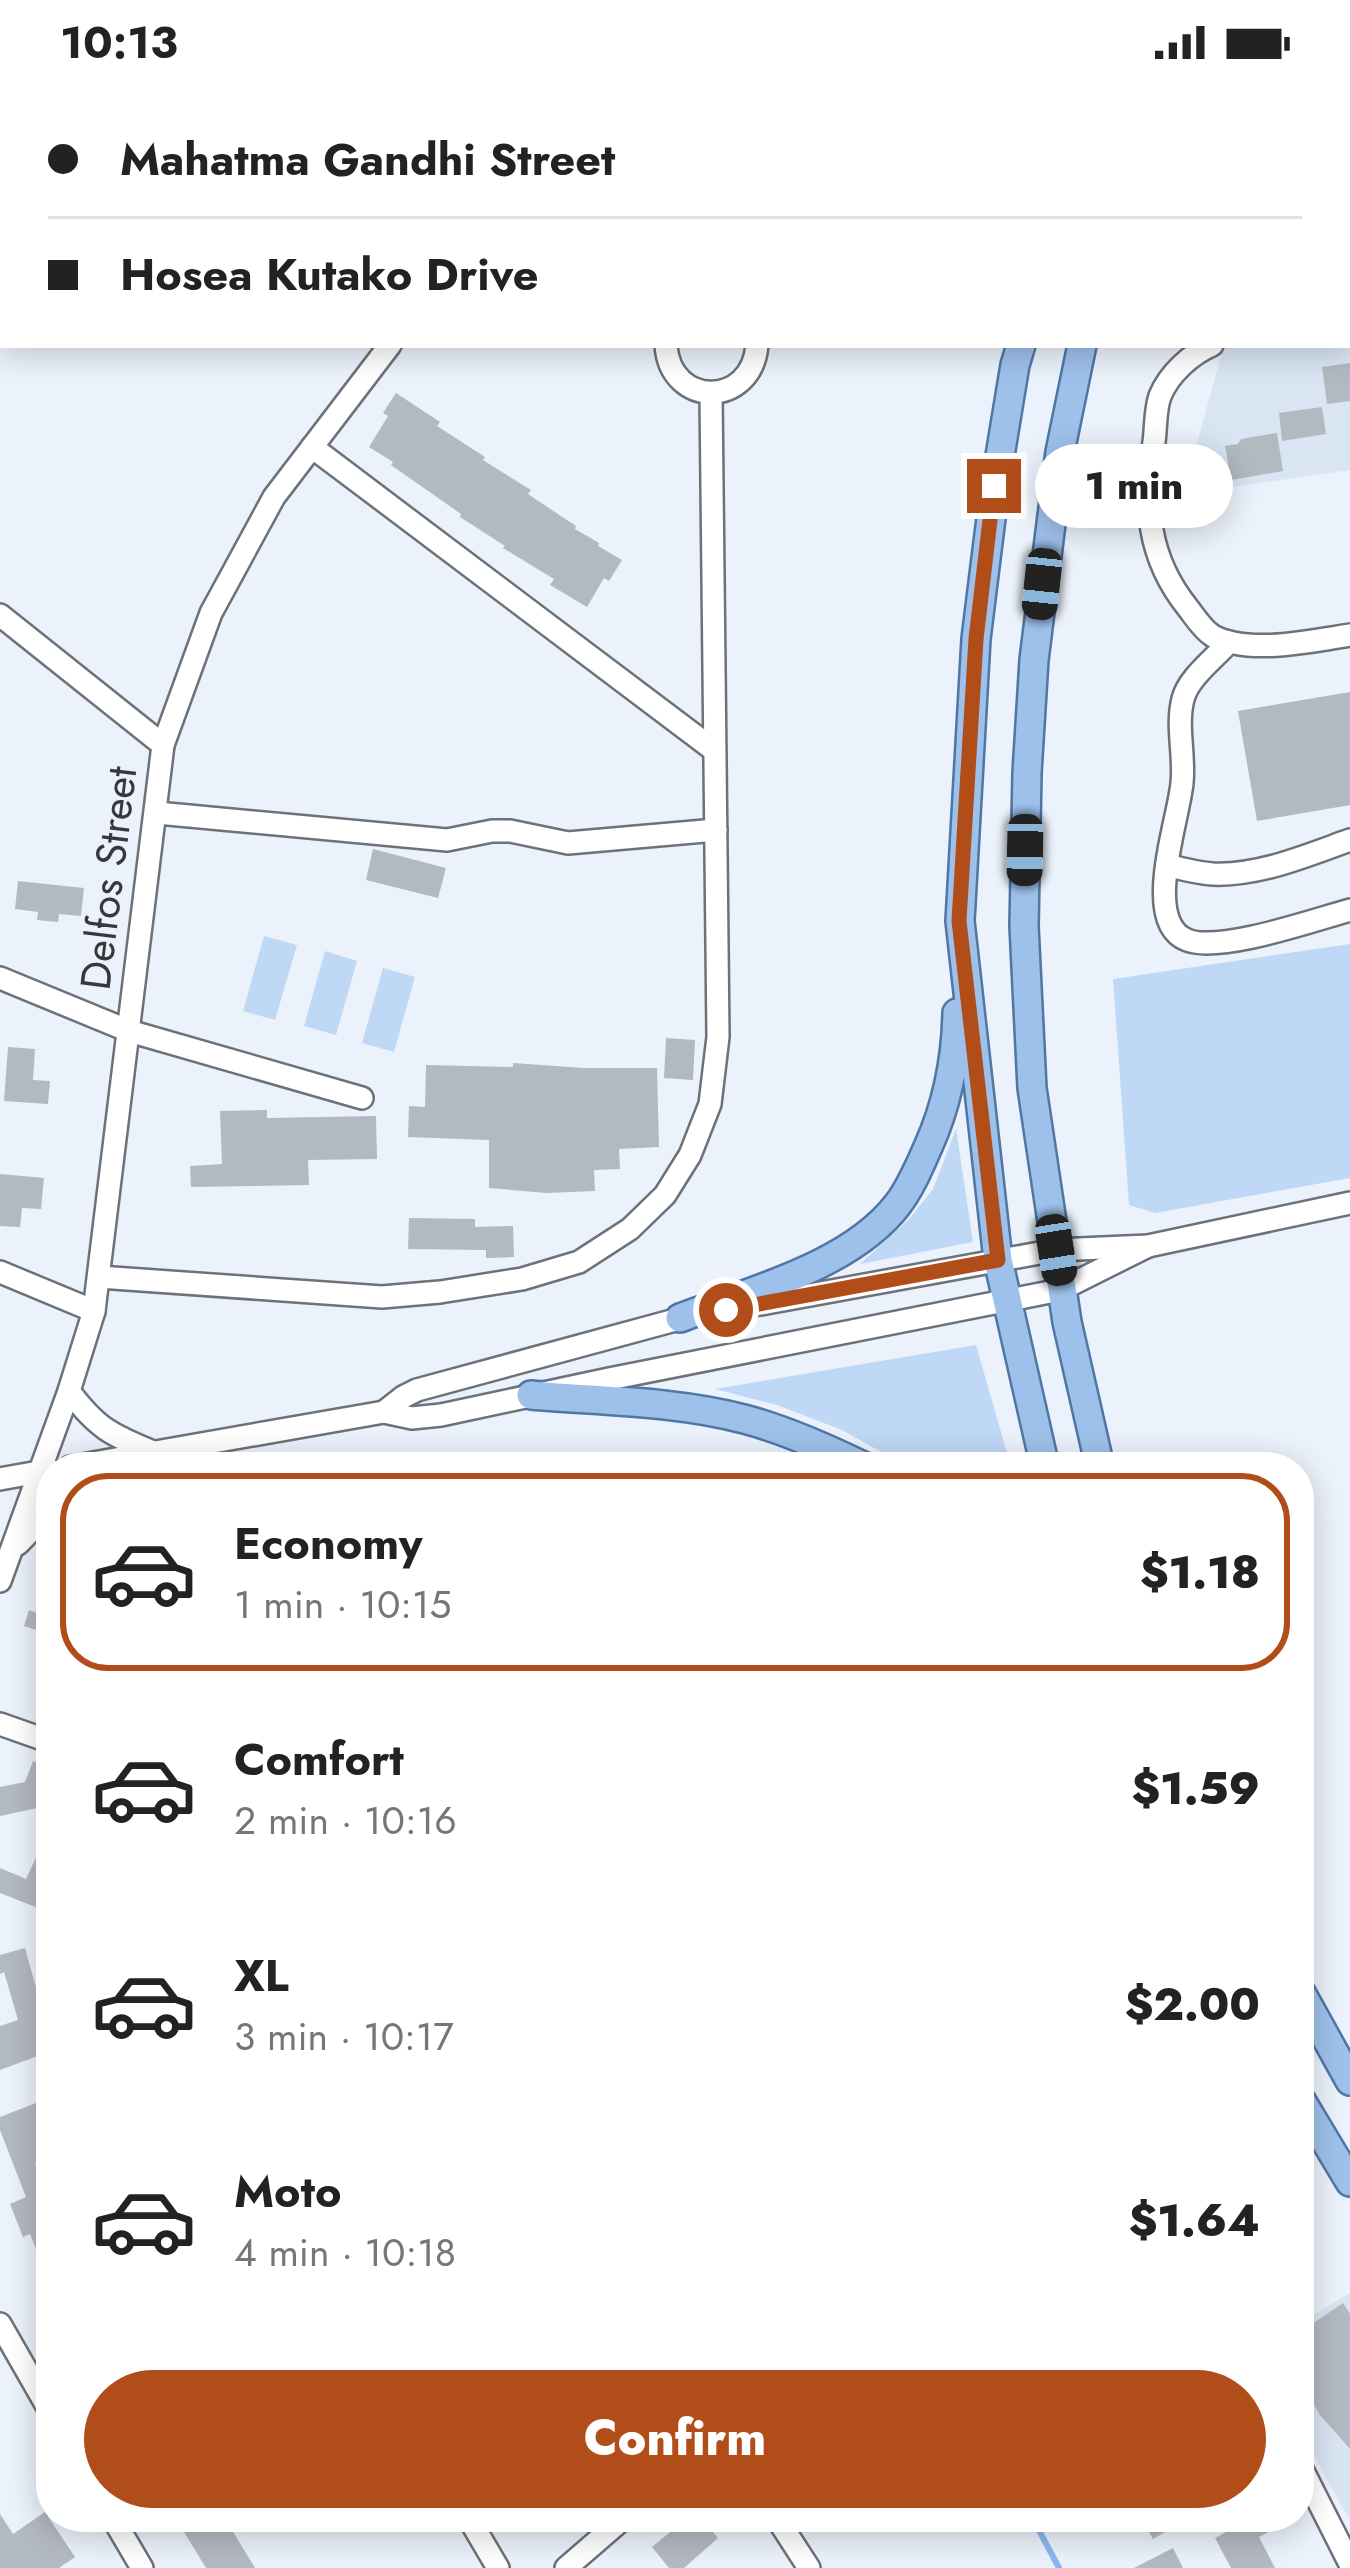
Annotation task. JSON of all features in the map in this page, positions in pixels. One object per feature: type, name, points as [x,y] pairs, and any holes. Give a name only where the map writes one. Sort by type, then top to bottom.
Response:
[{"type":"main road","points":[[1081,348],[1060,452],[1034,660],[1024,926],[1032,1088],[1063,1290],[1096,1452]]},
{"type":"main road","points":[[680,1318],[832,1257],[873,1230],[904,1196],[940,1121],[956,1046],[976,639],[994,486],[1017,352]]},
{"type":"main road","points":[[959,921],[998,1260],[1042,1452]]},
{"type":"main road","points":[[531,1395],[686,1408],[742,1419],[831,1452]]},
{"type":"main road","points":[[1314,2016],[1350,2081]]},
{"type":"main road","points":[[1314,2122],[1350,2182]]},
{"type":"street","name":"Delfos Street","points":[[51,1452],[94,1311],[163,745],[211,613],[274,497],[388,348]]},
{"type":"street","points":[[666,348],[679,379],[711,392],[743,380],[757,348]]},
{"type":"street","points":[[1205,348],[1176,370],[1160,397],[1148,502],[1154,549],[1172,589],[1219,638],[1293,644],[1350,635]]},
{"type":"street","points":[[99,1277],[382,1297],[421,1294],[522,1279],[579,1262],[630,1229],[665,1195],[690,1155],[710,1103],[718,1037],[711,392]]},
{"type":"street","points":[[312,446],[714,750]]},
{"type":"street","points":[[0,615],[163,745]]},
{"type":"street","points":[[1219,638],[1183,697],[1182,784],[1167,865],[1168,925],[1182,939],[1203,944],[1350,910]]},
{"type":"street","points":[[157,813],[447,840],[510,831],[568,843],[716,830]]},
{"type":"street","points":[[1167,865],[1238,874],[1350,840]]},
{"type":"street","points":[[0,978],[129,1031],[362,1098]]},
{"type":"street","points":[[384,1412],[417,1390],[680,1318],[1056,1250],[1148,1246],[1350,1203]]},
{"type":"street","points":[[69,1391],[112,1436],[153,1452],[384,1412],[412,1418],[441,1415],[1063,1290],[1148,1246]]},
{"type":"street","points":[[0,1272],[94,1311]]},
{"type":"street","points":[[0,1479],[36,1473]]},
{"type":"street","name":"Delfos Street","points":[[0,1581],[36,1493]]},
{"type":"street","points":[[13,1550],[36,1526]]},
{"type":"street","points":[[0,1724],[36,1737]]},
{"type":"street","points":[[0,2324],[36,2387]]},
{"type":"street","points":[[1314,2493],[1350,2564]]},
{"type":"street","points":[[121,2532],[142,2568]]},
{"type":"street","points":[[477,2532],[498,2568]]},
{"type":"street","points":[[566,2568],[608,2532]]},
{"type":"street","points":[[786,2532],[809,2568]]},
{"type":"shaded area","points":[[1223,348],[1350,348],[1350,470],[1183,494]]},
{"type":"shaded area","points":[[264,936],[297,945],[275,1020],[243,1011]]},
{"type":"shaded area","points":[[1350,944],[1350,1178],[1155,1213],[1129,1205],[1113,979]]},
{"type":"shaded area","points":[[325,951],[357,961],[336,1035],[304,1026]]},
{"type":"shaded area","points":[[383,968],[415,977],[394,1052],[362,1043]]},
{"type":"shaded area","points":[[956,1129],[973,1242],[860,1264],[909,1219],[933,1189]]},
{"type":"shaded area","points":[[976,1345],[1007,1452],[881,1452],[842,1430],[777,1405],[715,1389]]},
{"type":"shaded area","points":[[1350,2293],[1350,2521],[1314,2455],[1314,2315]]},
{"type":"building","points":[[1350,363],[1350,401],[1327,404],[1322,367]]},
{"type":"building","points":[[396,393],[622,560],[609,581],[604,578],[587,607],[550,585],[554,579],[503,548],[369,447]]},
{"type":"building","points":[[1322,407],[1326,434],[1282,441],[1279,413]]},
{"type":"building","points":[[1277,433],[1283,471],[1231,480],[1225,446]]},
{"type":"building","points":[[1350,692],[1350,805],[1257,821],[1238,711]]},
{"type":"building","points":[[373,849],[446,868],[438,898],[366,880]]},
{"type":"building","points":[[18,881],[84,888],[81,916],[59,914],[58,922],[37,920],[38,912],[15,909]]},
{"type":"building","points":[[666,1038],[695,1040],[693,1080],[664,1078]]},
{"type":"building","points":[[8,1047],[35,1049],[33,1080],[50,1081],[48,1104],[4,1101]]},
{"type":"building","points":[[513,1063],[657,1068],[659,1147],[619,1149],[620,1169],[594,1170],[595,1191],[547,1193],[489,1188],[489,1140],[408,1137],[409,1106],[425,1107],[426,1065],[513,1067]]},
{"type":"building","points":[[267,1110],[267,1118],[376,1116],[377,1159],[308,1160],[309,1185],[191,1187],[190,1166],[222,1164],[220,1111]]},
{"type":"building","points":[[0,1174],[44,1178],[41,1209],[22,1208],[20,1227],[0,1226]]},
{"type":"building","points":[[409,1218],[475,1219],[475,1227],[513,1226],[514,1257],[486,1258],[486,1250],[408,1249]]},
{"type":"building","points":[[29,1610],[36,1613],[36,1630],[24,1626]]},
{"type":"building","points":[[36,1762],[36,1808],[0,1816],[0,1787],[25,1782]]},
{"type":"building","points":[[36,1857],[36,1907],[0,1893],[0,1868],[26,1879]]},
{"type":"building","points":[[25,1948],[36,1988],[36,2057],[0,2070],[0,2026],[18,2020],[4,1972],[0,1974],[0,1955]]},
{"type":"building","points":[[36,2103],[36,2249],[30,2234],[23,2237],[10,2204],[26,2197],[0,2130],[0,2117]]},
{"type":"building","points":[[1343,2303],[1350,2314],[1350,2449],[1314,2405],[1314,2323]]},
{"type":"building","points":[[0,2514],[13,2534],[36,2518],[36,2532],[58,2532],[75,2557],[59,2568],[0,2568]]},
{"type":"building","points":[[184,2532],[233,2532],[255,2568],[206,2568]]},
{"type":"building","points":[[670,2532],[713,2532],[718,2538],[684,2568],[669,2568],[652,2547]]},
{"type":"building","points":[[1226,2532],[1268,2532],[1259,2537],[1275,2568],[1231,2568],[1215,2538]]},
{"type":"building","points":[[1173,2548],[1183,2568],[1134,2568]]},
{"type":"waterway","points":[[1040,2532],[1059,2568]]},
{"type":"route","points":[[726,1310],[998,1260],[959,921],[976,639],[994,486]]}]
